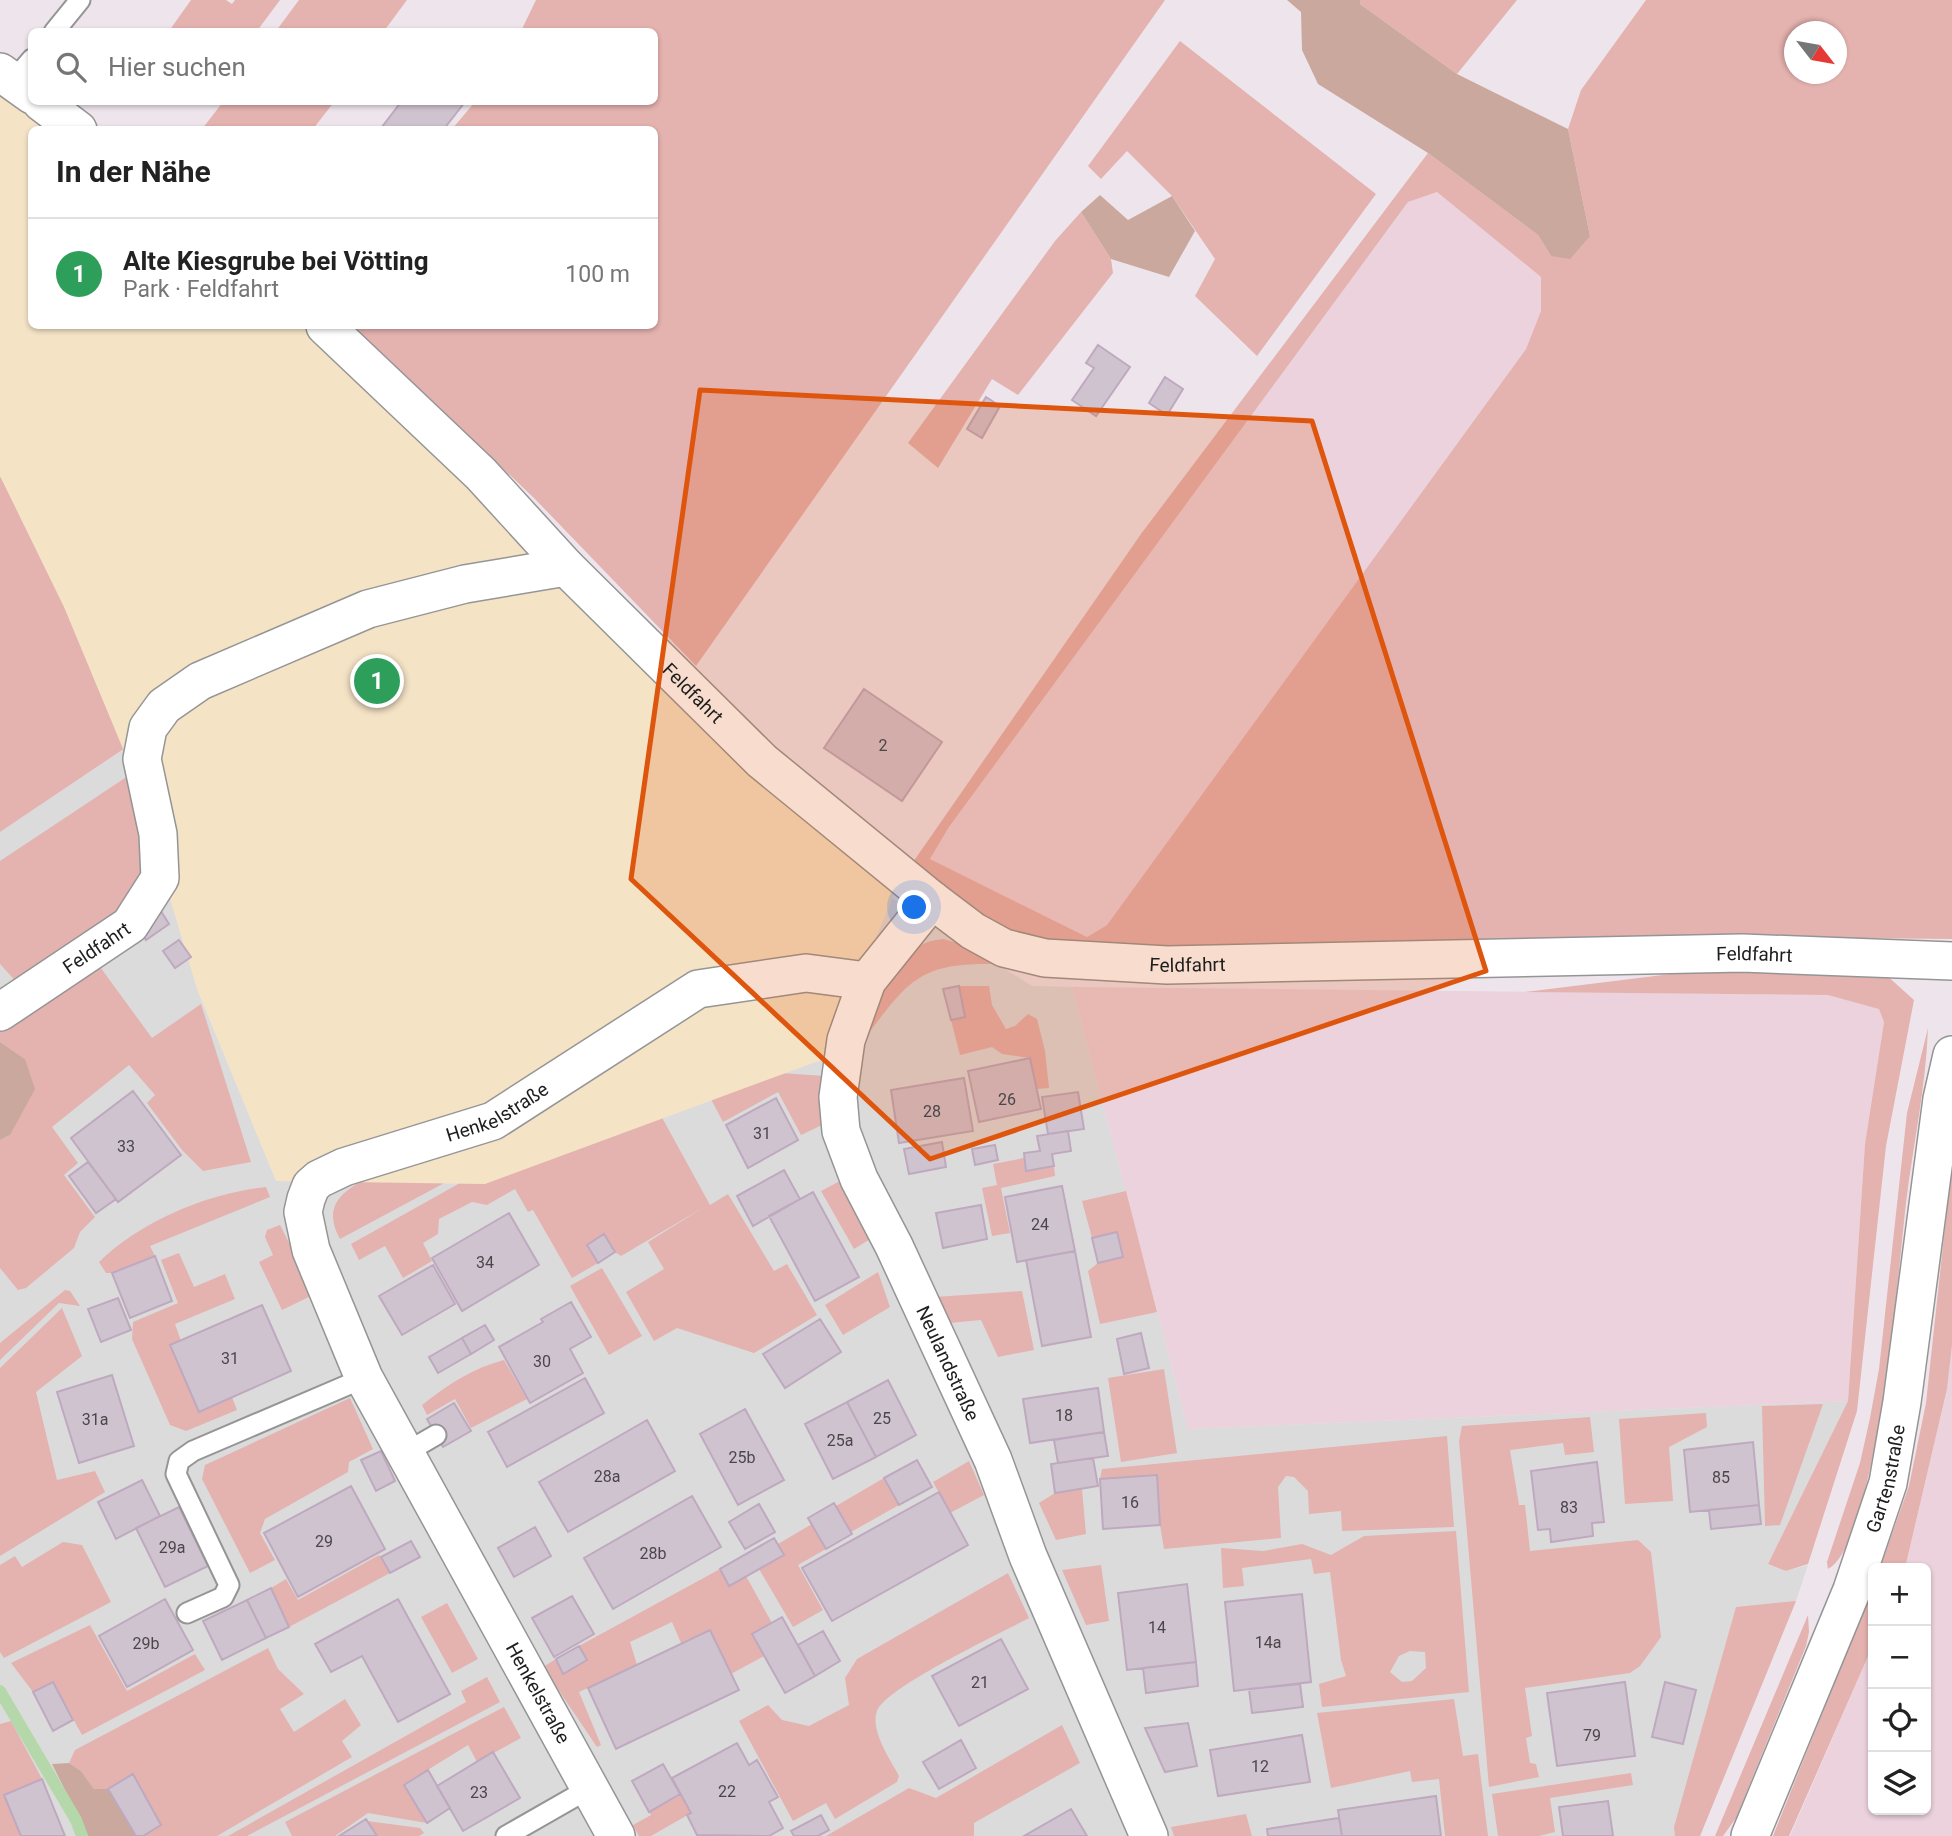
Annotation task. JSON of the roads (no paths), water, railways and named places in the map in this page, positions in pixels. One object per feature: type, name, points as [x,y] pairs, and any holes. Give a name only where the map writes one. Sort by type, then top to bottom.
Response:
[{"type":"street","points":[[49,105],[73,126]]},
{"type":"street","name":"Feldfahrt","points":[[329,329],[481,474],[566,567],[762,761],[932,900],[973,930],[1004,948],[1055,958],[1167,965],[1742,953],[1952,961]]},
{"type":"street","name":"Feldfahrt","points":[[0,1012],[130,925],[160,878],[158,834],[142,759],[148,728],[164,706],[200,681],[368,609],[465,584],[566,567]]},
{"type":"street","name":"Neulandstraße","points":[[932,900],[867,981],[846,1040],[838,1097],[841,1131],[859,1179],[894,1246],[990,1453],[1028,1556],[1149,1836]]},
{"type":"street","name":"Henkelstraße","points":[[616,1836],[421,1444],[364,1378],[310,1250],[303,1212],[311,1186],[319,1179],[344,1167],[493,1121],[698,989],[806,973],[867,981]]},
{"type":"street","name":"Gartenstraße","points":[[1750,1836],[1852,1590],[1888,1483],[1902,1402],[1942,1099],[1952,1055]]},
{"type":"lane","points":[[57,28],[80,0]]},
{"type":"lane","points":[[187,1614],[223,1597],[229,1585],[176,1474],[179,1461],[193,1451],[364,1378]]},
{"type":"lane","points":[[506,1836],[590,1788]]},
{"type":"waterway","points":[[0,1691],[76,1820],[82,1836]]},
{"type":"place","name":"Alte Kiesgrube bei Vötting","points":[[377,681]]}]
